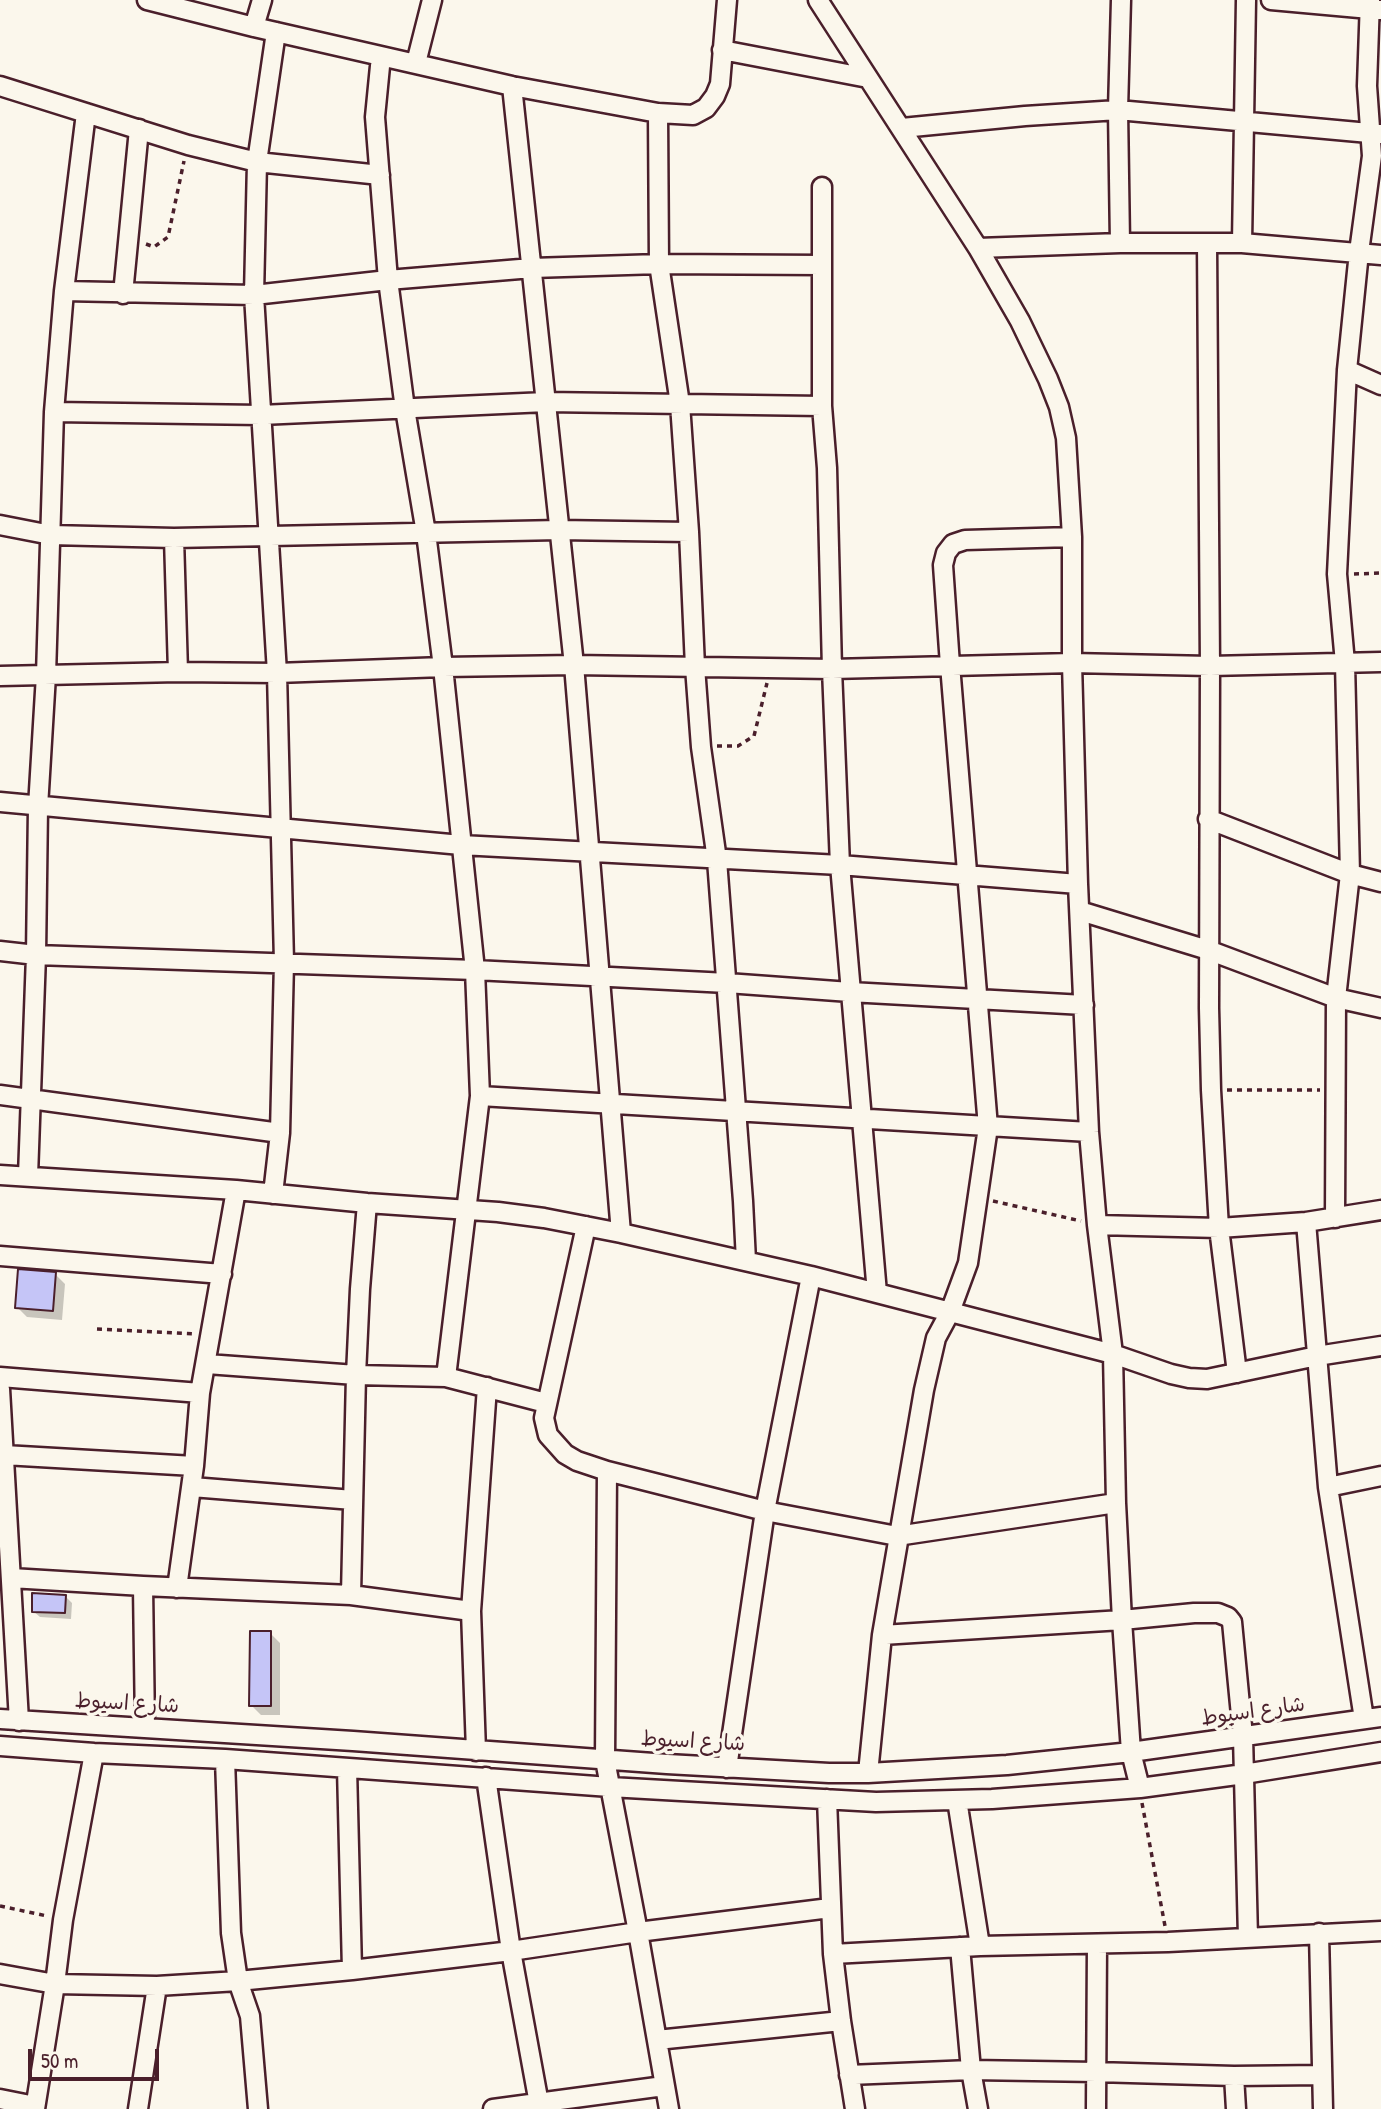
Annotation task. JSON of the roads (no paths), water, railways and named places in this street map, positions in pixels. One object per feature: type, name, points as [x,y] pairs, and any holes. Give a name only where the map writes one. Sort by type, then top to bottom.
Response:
[{"type":"street","points":[[147,0],[512,86],[658,113],[693,115],[706,108],[720,84],[727,0]]},
{"type":"street","points":[[254,27],[262,0]]},
{"type":"street","points":[[415,63],[432,0]]},
{"type":"street","points":[[818,0],[978,248],[1020,321],[1048,379],[1059,407],[1066,438],[1072,537],[1072,663],[1078,884],[1089,1132],[1113,1354],[1122,1620],[1131,1752],[1140,1788]]},
{"type":"street","points":[[1120,243],[1118,110],[1121,0]]},
{"type":"street","points":[[1242,243],[1246,0]]},
{"type":"street","points":[[1271,0],[1374,6],[1367,86],[1376,133],[1359,252],[1347,370],[1338,574],[1345,663],[1350,874],[1336,998],[1335,1218]]},
{"type":"street","points":[[273,1194],[280,1133],[285,962],[277,673],[254,295],[257,162],[276,32]]},
{"type":"street","points":[[722,50],[868,78]]},
{"type":"street","points":[[381,56],[375,117],[388,280],[443,667],[475,970],[480,1097],[446,1377]]},
{"type":"street","points":[[0,86],[188,145],[257,162],[380,175]]},
{"type":"street","points":[[512,86],[573,666],[621,1233]]},
{"type":"street","points":[[902,128],[1118,110],[1376,133]]},
{"type":"street","points":[[28,1176],[38,807],[46,675],[54,412],[64,291],[86,113]]},
{"type":"street","points":[[658,113],[659,264],[680,404],[701,747],[717,860],[746,1261]]},
{"type":"street","points":[[123,294],[139,129]]},
{"type":"street","points":[[822,187],[822,406],[831,571],[840,865],[877,1293]]},
{"type":"street","points":[[978,248],[1120,243],[1242,243],[1381,255]]},
{"type":"street","points":[[1207,243],[1210,666],[1208,950],[1211,1090],[1219,1228],[1237,1373]]},
{"type":"street","points":[[64,291],[254,295],[532,268],[659,264],[822,265]]},
{"type":"street","points":[[1347,370],[1381,384]]},
{"type":"street","points":[[54,412],[261,415],[546,402],[822,406]]},
{"type":"street","points":[[0,525],[51,535],[174,538],[559,530],[689,532]]},
{"type":"street","points":[[868,1773],[881,1635],[932,1349],[950,1312],[968,1263],[988,1127],[943,565],[946,553],[953,544],[965,540],[1072,537]]},
{"type":"street","points":[[174,538],[178,673]]},
{"type":"street","points":[[0,676],[277,673],[443,667],[832,669],[1072,663],[1210,666],[1381,662]]},
{"type":"street","points":[[0,802],[461,845],[840,865],[1078,884]]},
{"type":"street","points":[[1208,819],[1350,874],[1381,882]]},
{"type":"street","points":[[1080,911],[1208,950],[1336,998],[1381,1008]]},
{"type":"street","points":[[0,951],[36,955],[475,970],[1084,1004]]},
{"type":"street","points":[[0,1095],[280,1133]]},
{"type":"street","points":[[480,1097],[1089,1132]]},
{"type":"street","points":[[0,1175],[236,1190],[510,1213],[621,1233],[811,1276],[1113,1354],[1150,1368],[1189,1378],[1207,1379],[1317,1356],[1381,1346]]},
{"type":"street","points":[[177,1588],[194,1466],[200,1393],[236,1190]]},
{"type":"street","points":[[351,1595],[356,1375],[367,1203]]},
{"type":"street","points":[[1097,1225],[1219,1228],[1307,1222],[1381,1210]]},
{"type":"street","points":[[1307,1222],[1328,1487],[1372,1718]]},
{"type":"street","points":[[586,1226],[544,1418],[548,1435],[577,1461],[765,1511],[898,1535],[1116,1503]]},
{"type":"street","points":[[0,1256],[222,1274]]},
{"type":"street","points":[[727,1768],[765,1511],[811,1276]]},
{"type":"street","points":[[207,1364],[356,1375],[446,1377],[546,1403]]},
{"type":"street","points":[[0,1377],[200,1393]]},
{"type":"street","points":[[476,1751],[471,1611],[487,1387]]},
{"type":"street","points":[[0,1389],[19,1721]]},
{"type":"street","points":[[4,1455],[194,1466]]},
{"type":"street","points":[[607,1471],[605,1760],[669,2109]]},
{"type":"street","points":[[1328,1487],[1381,1475]]},
{"type":"street","points":[[191,1487],[353,1500]]},
{"type":"street","points":[[11,1578],[351,1595],[471,1611]]},
{"type":"street","points":[[143,1586],[145,1728]]},
{"type":"street","points":[[881,1635],[1194,1613],[1218,1613],[1228,1617],[1232,1622],[1243,1736],[1248,1938]]},
{"type":"street","name":"شارع اسيوط","points":[[0,1719],[727,1768],[868,1773],[1007,1765],[1131,1752],[1372,1718]]},
{"type":"street","points":[[1,1752],[225,1759],[610,1787],[876,1802],[957,1800],[1140,1788],[1381,1752]]},
{"type":"street","points":[[0,2099],[35,2108],[63,1920],[94,1753]]},
{"type":"street","points":[[225,1759],[231,1933],[238,1981],[250,2016],[258,2109]]},
{"type":"street","points":[[347,1768],[352,1970]]},
{"type":"street","points":[[486,1777],[511,1951],[540,2106]]},
{"type":"street","points":[[827,1799],[833,1954],[855,2109]]},
{"type":"street","points":[[957,1800],[980,1946]]},
{"type":"street","points":[[0,1974],[55,1984],[157,1986],[238,1981],[511,1951],[830,1908]]},
{"type":"street","points":[[833,1954],[1381,1931]]},
{"type":"street","points":[[1319,1933],[1323,2109]]},
{"type":"street","points":[[1096,2109],[1097,1944]]},
{"type":"street","points":[[960,1947],[971,2070],[978,2109]]},
{"type":"street","points":[[138,2109],[157,1986]]},
{"type":"street","points":[[657,2040],[841,2021]]},
{"type":"street","points":[[849,2075],[971,2070],[1234,2076],[1321,2075]]},
{"type":"street","points":[[1234,2076],[1236,2109]]},
{"type":"street","points":[[492,2109],[540,2106],[664,2086]]}]
